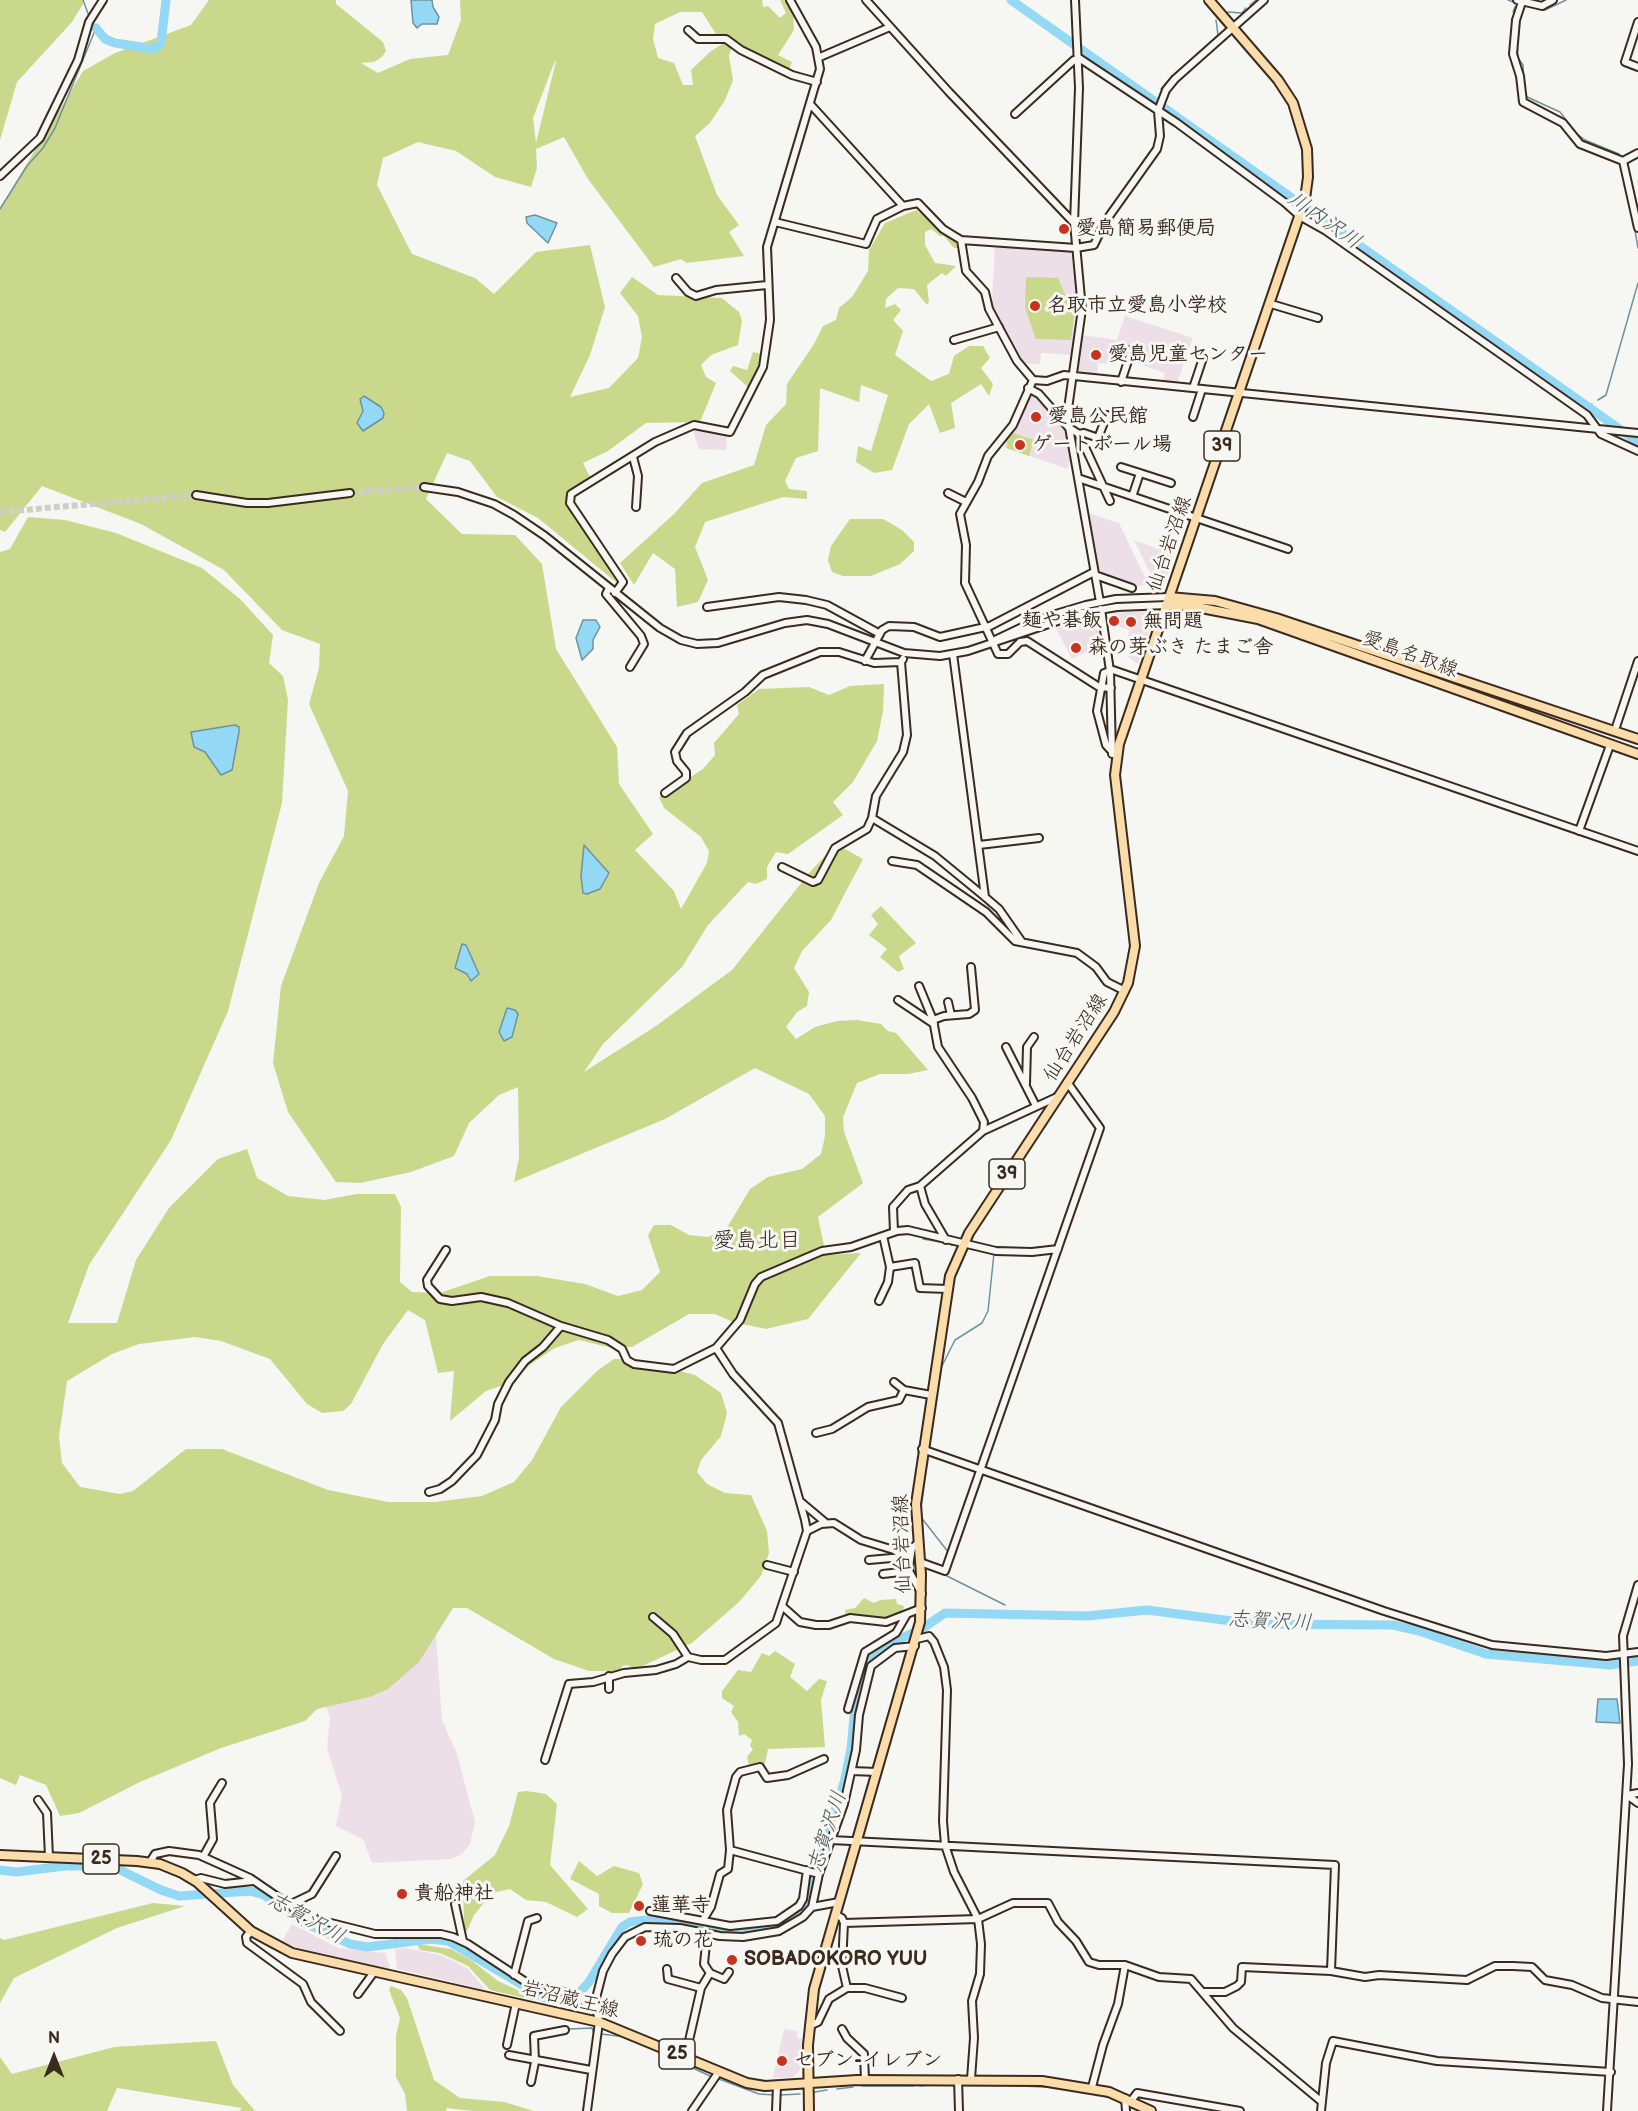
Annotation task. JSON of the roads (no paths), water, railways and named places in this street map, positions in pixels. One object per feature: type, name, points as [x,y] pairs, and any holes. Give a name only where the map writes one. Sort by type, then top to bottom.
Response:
[{"type":"main road","name":"仙台岩沼線","points":[[809,2111],[809,2026],[814,1989],[916,1640],[922,1609],[916,1504],[922,1449],[948,1289],[962,1244],[1125,992],[1134,963],[1135,946],[1114,755],[1305,201],[1308,156],[1296,110],[1278,80],[1209,0]]},
{"type":"main road","name":"愛島名取線","points":[[1168,601],[1215,601],[1276,618],[1638,740]]},
{"type":"main road","name":"愛島名取線","points":[[1168,601],[1258,619],[1638,754]]},
{"type":"main road","name":"岩沼蔵王線","points":[[0,1855],[150,1862],[171,1868],[196,1881],[251,1931],[292,1953],[599,2022],[718,2073],[747,2083],[777,2085],[865,2080],[958,2079],[1042,2081],[1092,2087],[1128,2099],[1151,2111]]},
{"type":"street","points":[[0,176],[40,138],[75,66],[89,22],[103,0]]},
{"type":"street","points":[[630,667],[644,644],[641,636],[606,594],[623,582],[597,547],[570,498],[576,490],[655,442],[694,425],[725,432],[733,429],[744,409],[750,389],[764,367],[770,320],[767,247],[785,180],[811,105],[820,57],[790,0]]},
{"type":"street","points":[[866,0],[1074,223]]},
{"type":"street","points":[[1075,0],[1079,58],[1074,223],[1082,309],[1067,416],[1101,606],[1110,671],[1114,755]]},
{"type":"street","points":[[775,222],[866,244],[877,219],[903,206],[918,203],[943,229],[961,240],[1076,248],[1096,243],[1105,222],[1157,149],[1160,136],[1159,110],[1162,100],[1175,79],[1264,0]]},
{"type":"street","points":[[1554,0],[1542,6],[1519,1],[1513,43],[1523,102],[1563,123],[1580,144],[1623,161],[1638,153]]},
{"type":"street","points":[[1638,22],[1635,40],[1625,62],[1638,67]]},
{"type":"street","points":[[820,57],[890,27]]},
{"type":"street","points":[[688,30],[698,39],[726,39],[741,50],[792,75],[817,82]]},
{"type":"street","points":[[1079,58],[1159,110],[1302,215],[1587,415],[1602,429],[1601,434],[1638,451]]},
{"type":"street","points":[[1015,114],[1079,58]]},
{"type":"street","points":[[811,105],[903,206]]},
{"type":"street","points":[[1623,161],[1638,228]]},
{"type":"street","points":[[961,240],[966,271],[985,292],[999,327],[1017,361],[1033,380],[1047,381],[1064,375],[1637,433]]},
{"type":"street","points":[[675,278],[688,292],[696,296],[716,290],[767,285]]},
{"type":"street","points":[[1271,303],[1318,318]]},
{"type":"street","points":[[954,340],[999,327]]},
{"type":"street","points":[[1121,382],[1132,349]]},
{"type":"street","points":[[1193,388],[1203,358]]},
{"type":"street","points":[[1033,380],[1012,427],[988,456],[978,482],[959,516],[966,545],[965,582],[998,654],[1012,652],[1020,642],[1030,642],[1099,687],[1111,688]]},
{"type":"street","points":[[1028,388],[1039,394],[1068,427],[1079,435],[1110,501]]},
{"type":"street","points":[[1193,417],[1202,389]]},
{"type":"street","points":[[1098,438],[1107,414]]},
{"type":"street","points":[[1079,435],[1084,433],[1107,441]]},
{"type":"street","points":[[633,457],[638,476],[636,507]]},
{"type":"street","points":[[1121,467],[1171,483]]},
{"type":"street","points":[[1133,494],[1140,473]]},
{"type":"street","points":[[1078,478],[1133,494],[1288,549]]},
{"type":"street","points":[[424,487],[458,492],[504,510],[545,536],[660,628],[681,640],[697,644],[718,643],[800,620],[828,624],[904,653],[930,656],[953,654],[992,643],[1000,636],[1039,619],[1101,606],[1168,601]]},
{"type":"street","points":[[196,495],[247,503],[268,503],[350,493]]},
{"type":"street","points":[[948,494],[966,502]]},
{"type":"street","points":[[865,661],[874,642],[889,626],[897,624],[914,627],[940,637],[986,627],[1095,574],[1132,588]]},
{"type":"street","points":[[707,607],[779,597],[806,600],[827,605],[880,634]]},
{"type":"street","points":[[665,793],[686,778],[686,772],[677,761],[675,752],[687,733],[745,692],[763,675],[819,652],[839,652],[865,661],[901,663]]},
{"type":"street","points":[[782,867],[813,882],[818,880],[834,848],[867,829],[872,818],[876,796],[903,752],[907,735],[901,663],[904,653]]},
{"type":"street","points":[[953,654],[985,897]]},
{"type":"street","points":[[1616,727],[1638,661]]},
{"type":"street","points":[[1114,755],[1106,745],[1097,711],[1099,687],[1104,673],[1110,671],[1141,678],[1638,851]]},
{"type":"street","points":[[1580,831],[1609,748]]},
{"type":"street","points":[[872,818],[935,856],[985,897],[999,909],[1022,942]]},
{"type":"street","points":[[979,845],[1038,838]]},
{"type":"street","points":[[892,861],[917,865],[986,912],[1015,941],[1077,953],[1096,967],[1107,982],[1125,992]]},
{"type":"street","points":[[934,1022],[951,1015],[969,1014],[975,1010],[971,967]]},
{"type":"street","points":[[919,986],[934,1022],[938,1047],[972,1098],[984,1122],[983,1131]]},
{"type":"street","points":[[898,1000],[934,1022]]},
{"type":"street","points":[[948,1002],[951,1015]]},
{"type":"street","points":[[1026,1085],[1027,1047],[1034,1037]]},
{"type":"street","points":[[1006,1047],[1036,1106]]},
{"type":"street","points":[[920,1562],[945,1571],[1100,1128],[1067,1082]]},
{"type":"street","points":[[894,1232],[893,1207],[908,1190],[920,1186],[983,1131],[1057,1097]]},
{"type":"street","points":[[920,1186],[925,1204],[946,1241]]},
{"type":"street","points":[[446,1250],[427,1280],[428,1286],[440,1299],[452,1301],[480,1297],[508,1303],[561,1326],[608,1340],[622,1349],[627,1360],[644,1366],[674,1369],[716,1348],[740,1320],[755,1284],[761,1277],[822,1251],[850,1247],[894,1232],[908,1230],[946,1241],[1016,1252],[1058,1249]]},
{"type":"street","points":[[879,1301],[888,1282],[890,1267],[883,1236]]},
{"type":"street","points":[[890,1267],[915,1263],[920,1288],[948,1289]]},
{"type":"street","points":[[429,1492],[440,1489],[452,1481],[477,1455],[495,1420],[498,1404],[509,1382],[520,1366],[543,1347],[561,1326]]},
{"type":"street","points":[[653,1617],[673,1634],[688,1657],[700,1660],[725,1660],[776,1623],[807,1531],[778,1423],[733,1374],[716,1348]]},
{"type":"street","points":[[894,1382],[904,1390],[931,1395]]},
{"type":"street","points":[[816,1432],[832,1428],[867,1407],[899,1400],[904,1390]]},
{"type":"street","points":[[922,1449],[1390,1613],[1492,1646],[1596,1656],[1623,1656],[1638,1652]]},
{"type":"street","points":[[801,1502],[826,1523]]},
{"type":"street","points":[[807,1531],[826,1523],[834,1523],[861,1540],[894,1550],[907,1558]]},
{"type":"street","points":[[917,1544],[907,1558],[909,1571],[922,1594]]},
{"type":"street","points":[[869,1560],[907,1558]]},
{"type":"street","points":[[767,1565],[794,1572]]},
{"type":"street","points":[[883,1574],[909,1571]]},
{"type":"street","points":[[1607,2111],[1627,1795],[1628,1734],[1623,1668],[1624,1628],[1638,1585]]},
{"type":"street","points":[[782,1606],[800,1622],[816,1625],[829,1625],[850,1618],[886,1622],[922,1609]]},
{"type":"street","points":[[848,1709],[865,1652],[896,1633],[907,1614]]},
{"type":"street","points":[[587,2111],[599,2022],[596,2002],[605,1965],[630,1934],[640,1928],[656,1926],[742,1937],[772,1933],[797,1921],[812,1906],[818,1874],[852,1771],[859,1715],[872,1666],[895,1648],[929,1636],[934,1642],[944,1667],[947,1690],[943,1797],[945,1845],[954,1872],[978,1919],[982,1958],[972,2001],[974,2038],[970,2079]]},
{"type":"street","points":[[545,1760],[566,1701],[567,1686],[656,1670],[676,1664],[688,1657]]},
{"type":"street","points":[[609,1677],[609,1689]]},
{"type":"street","points":[[703,1920],[711,1907],[720,1874],[728,1869],[730,1850],[727,1805],[738,1774],[757,1767],[763,1768],[767,1778],[788,1775],[824,1759]]},
{"type":"street","points":[[852,1771],[877,1772]]},
{"type":"street","points":[[203,1857],[213,1839],[210,1803],[222,1783]]},
{"type":"street","points":[[1627,1795],[1638,1793]]},
{"type":"street","points":[[1627,1795],[1638,1803]]},
{"type":"street","points":[[38,1800],[47,1814],[49,1857]]},
{"type":"street","points":[[831,1840],[1335,1865],[1331,1971]]},
{"type":"street","points":[[730,1850],[818,1874]]},
{"type":"street","points":[[150,1862],[155,1854],[170,1851],[203,1857],[254,1881],[307,1917],[352,1930],[399,1935],[441,1934],[463,1941],[540,1990],[571,1993],[580,1999],[596,2002]]},
{"type":"street","points":[[289,1905],[312,1894],[336,1856]]},
{"type":"street","points":[[650,1911],[730,1926],[762,1924],[784,1917],[799,1906],[803,1899],[808,1870]]},
{"type":"street","points":[[196,1881],[201,1878],[225,1884],[254,1881]]},
{"type":"street","points":[[812,1906],[838,1902]]},
{"type":"street","points":[[843,1926],[978,1919],[1013,1904],[1048,1903],[1058,1922],[1076,1941],[1089,1962],[1099,1965],[1125,1965],[1151,1976],[1191,1979],[1233,2028],[1322,2102]]},
{"type":"street","points":[[455,1904],[463,1941]]},
{"type":"street","points":[[835,1914],[843,1918],[842,1966],[847,1988]]},
{"type":"street","points":[[514,1975],[528,1921],[537,1918]]},
{"type":"street","points":[[251,1931],[246,1936],[247,1943],[303,1984],[311,2002],[340,2031]]},
{"type":"street","points":[[706,1933],[704,1964],[710,1972],[724,1979],[729,1972]]},
{"type":"street","points":[[1092,2087],[1102,2045],[1118,2004],[1125,1965]]},
{"type":"street","points":[[1203,1992],[1225,1992],[1236,1986],[1241,1982],[1242,1966],[1331,1971],[1365,1977],[1379,1975],[1467,1980],[1495,1966],[1532,1967],[1545,1980],[1572,1985],[1588,1994],[1613,2000],[1638,2002]]},
{"type":"street","points":[[667,1969],[668,1979],[701,1988]]},
{"type":"street","points":[[358,1994],[374,1972]]},
{"type":"street","points":[[685,2058],[701,1988],[710,1972]]},
{"type":"street","points":[[809,2026],[818,2022],[829,1999],[847,1988],[865,1988],[902,1998]]},
{"type":"street","points":[[507,2045],[516,2003]]},
{"type":"street","points":[[842,2029],[847,2038],[864,2054],[865,2080]]},
{"type":"street","points":[[531,2082],[535,2062],[534,2036],[565,2030]]},
{"type":"street","points":[[1321,2111],[1326,2063],[1333,2041],[1437,2061],[1611,2072]]},
{"type":"street","points":[[509,2055],[535,2062],[591,2070]]},
{"type":"street","points":[[692,2111],[718,2073]]},
{"type":"street","points":[[958,2079],[959,2111]]},
{"type":"street","points":[[776,2111],[777,2085]]},
{"type":"street","points":[[1126,2111],[1128,2099],[1137,2093],[1240,2111]]},
{"type":"water","points":[[411,0],[432,0],[439,17],[437,24],[422,24],[417,28],[413,23]]},
{"type":"water","points":[[535,215],[557,223],[548,243],[527,223],[526,217]]},
{"type":"water","points":[[364,396],[381,407],[384,413],[383,418],[363,431],[357,423],[363,411],[360,399]]},
{"type":"water","points":[[583,620],[596,620],[600,627],[593,640],[593,649],[582,660],[576,638]]},
{"type":"water","points":[[235,725],[239,727],[239,732],[232,770],[221,775],[205,752],[194,747],[191,732]]},
{"type":"water","points":[[584,845],[609,873],[600,889],[587,894],[583,893],[581,876]]},
{"type":"water","points":[[462,944],[466,945],[479,974],[471,981],[467,974],[455,968]]},
{"type":"water","points":[[507,1008],[515,1010],[518,1014],[512,1037],[504,1041],[499,1032]]},
{"type":"water","points":[[1598,1699],[1617,1699],[1620,1723],[1596,1722]]},
{"type":"waterway","points":[[83,0],[89,16]]},
{"type":"waterway","name":"川内沢川","points":[[96,28],[105,39],[115,43],[154,49],[161,43],[166,0]]},
{"type":"waterway","name":"川内沢川","points":[[1011,0],[1638,442]]},
{"type":"waterway","points":[[1250,5],[1256,0]]},
{"type":"waterway","points":[[1508,0],[1516,3]]},
{"type":"waterway","points":[[1526,6],[1545,10],[1566,0]]},
{"type":"waterway","points":[[1513,12],[1515,7]]},
{"type":"waterway","points":[[1228,12],[1242,13],[1246,8]]},
{"type":"waterway","points":[[1518,25],[1521,14]]},
{"type":"waterway","points":[[1174,75],[1218,35],[1216,20]]},
{"type":"waterway","points":[[0,209],[27,166],[43,148],[55,128],[96,28],[93,23]]},
{"type":"waterway","points":[[1517,42],[1518,58],[1523,65],[1524,83]]},
{"type":"waterway","points":[[1161,89],[1172,76]]},
{"type":"waterway","points":[[1525,96],[1560,112],[1576,133],[1585,140],[1619,154]]},
{"type":"waterway","points":[[1632,213],[1638,248]]},
{"type":"waterway","points":[[1598,400],[1606,395],[1638,283]]},
{"type":"waterway","name":"川内沢川","points":[[1588,408],[1592,404]]},
{"type":"waterway","points":[[923,1239],[946,1243]]},
{"type":"waterway","points":[[967,1248],[978,1250]]},
{"type":"waterway","points":[[942,1366],[955,1340],[982,1323],[988,1311],[994,1253]]},
{"type":"waterway","points":[[929,1448],[940,1374]]},
{"type":"waterway","points":[[928,1454],[920,1516],[949,1553]]},
{"type":"waterway","points":[[945,1575],[1005,1605]]},
{"type":"waterway","name":"志賀沢川","points":[[0,1870],[17,1872],[64,1866],[92,1866],[118,1869],[179,1896],[250,1891],[264,1895],[303,1922],[350,1944],[367,1947],[431,1939],[448,1941],[544,1998],[574,1999],[589,1982],[622,1927],[630,1922],[646,1920],[685,1922],[744,1932],[782,1924],[802,1910],[844,1783],[851,1749],[855,1707],[866,1662],[881,1648],[923,1628],[945,1613],[1087,1616],[1147,1610],[1255,1624],[1393,1625],[1419,1631],[1486,1654],[1610,1665],[1638,1661]]},
{"type":"waterway","points":[[569,2029],[592,2028],[594,2034]]},
{"type":"waterway","points":[[601,2034],[626,2037]]},
{"type":"waterway","points":[[644,2045],[712,2077]]},
{"type":"waterway","points":[[719,2079],[759,2094],[775,2095]]},
{"type":"waterway","points":[[962,2084],[979,2084]]},
{"type":"waterway","points":[[920,2086],[929,2085]]},
{"type":"waterway","points":[[933,2085],[954,2085]]},
{"type":"waterway","points":[[1002,2085],[1063,2088]]},
{"type":"waterway","points":[[862,2086],[914,2086]]},
{"type":"waterway","points":[[837,2089],[853,2087]]},
{"type":"waterway","points":[[815,2092],[827,2090]]},
{"type":"waterway","points":[[1094,2093],[1118,2100]]},
{"type":"waterway","points":[[780,2095],[800,2094]]},
{"type":"waterway","points":[[1133,2107],[1140,2111]]},
{"type":"tunnel","points":[[350,493],[424,487]]},
{"type":"tunnel","points":[[0,512],[196,495]]},
{"type":"place","name":"愛島簡易郵便局","points":[[1064,229]]},
{"type":"place","name":"名取市立愛島小学校","points":[[1035,306]]},
{"type":"place","name":"愛島児童センター","points":[[1096,355]]},
{"type":"place","name":"愛島公民館","points":[[1036,417]]},
{"type":"place","name":"ゲートボール場","points":[[1020,445]]},
{"type":"place","name":"麺や碁飯","points":[[1114,621]]},
{"type":"place","name":"無問題","points":[[1131,622]]},
{"type":"place","name":"森の芽ぶき たまご舎","points":[[1076,648]]},
{"type":"place","name":"貴船神社","points":[[402,1894]]},
{"type":"place","name":"蓮華寺","points":[[639,1906]]},
{"type":"place","name":"琉の花","points":[[641,1941]]},
{"type":"place","name":"SOBADOKORO YUU","points":[[732,1960]]},
{"type":"place","name":"セブン-イレブン","points":[[782,2061]]},
{"type":"district","name":"愛島北目","points":[[757,1241]]}]
